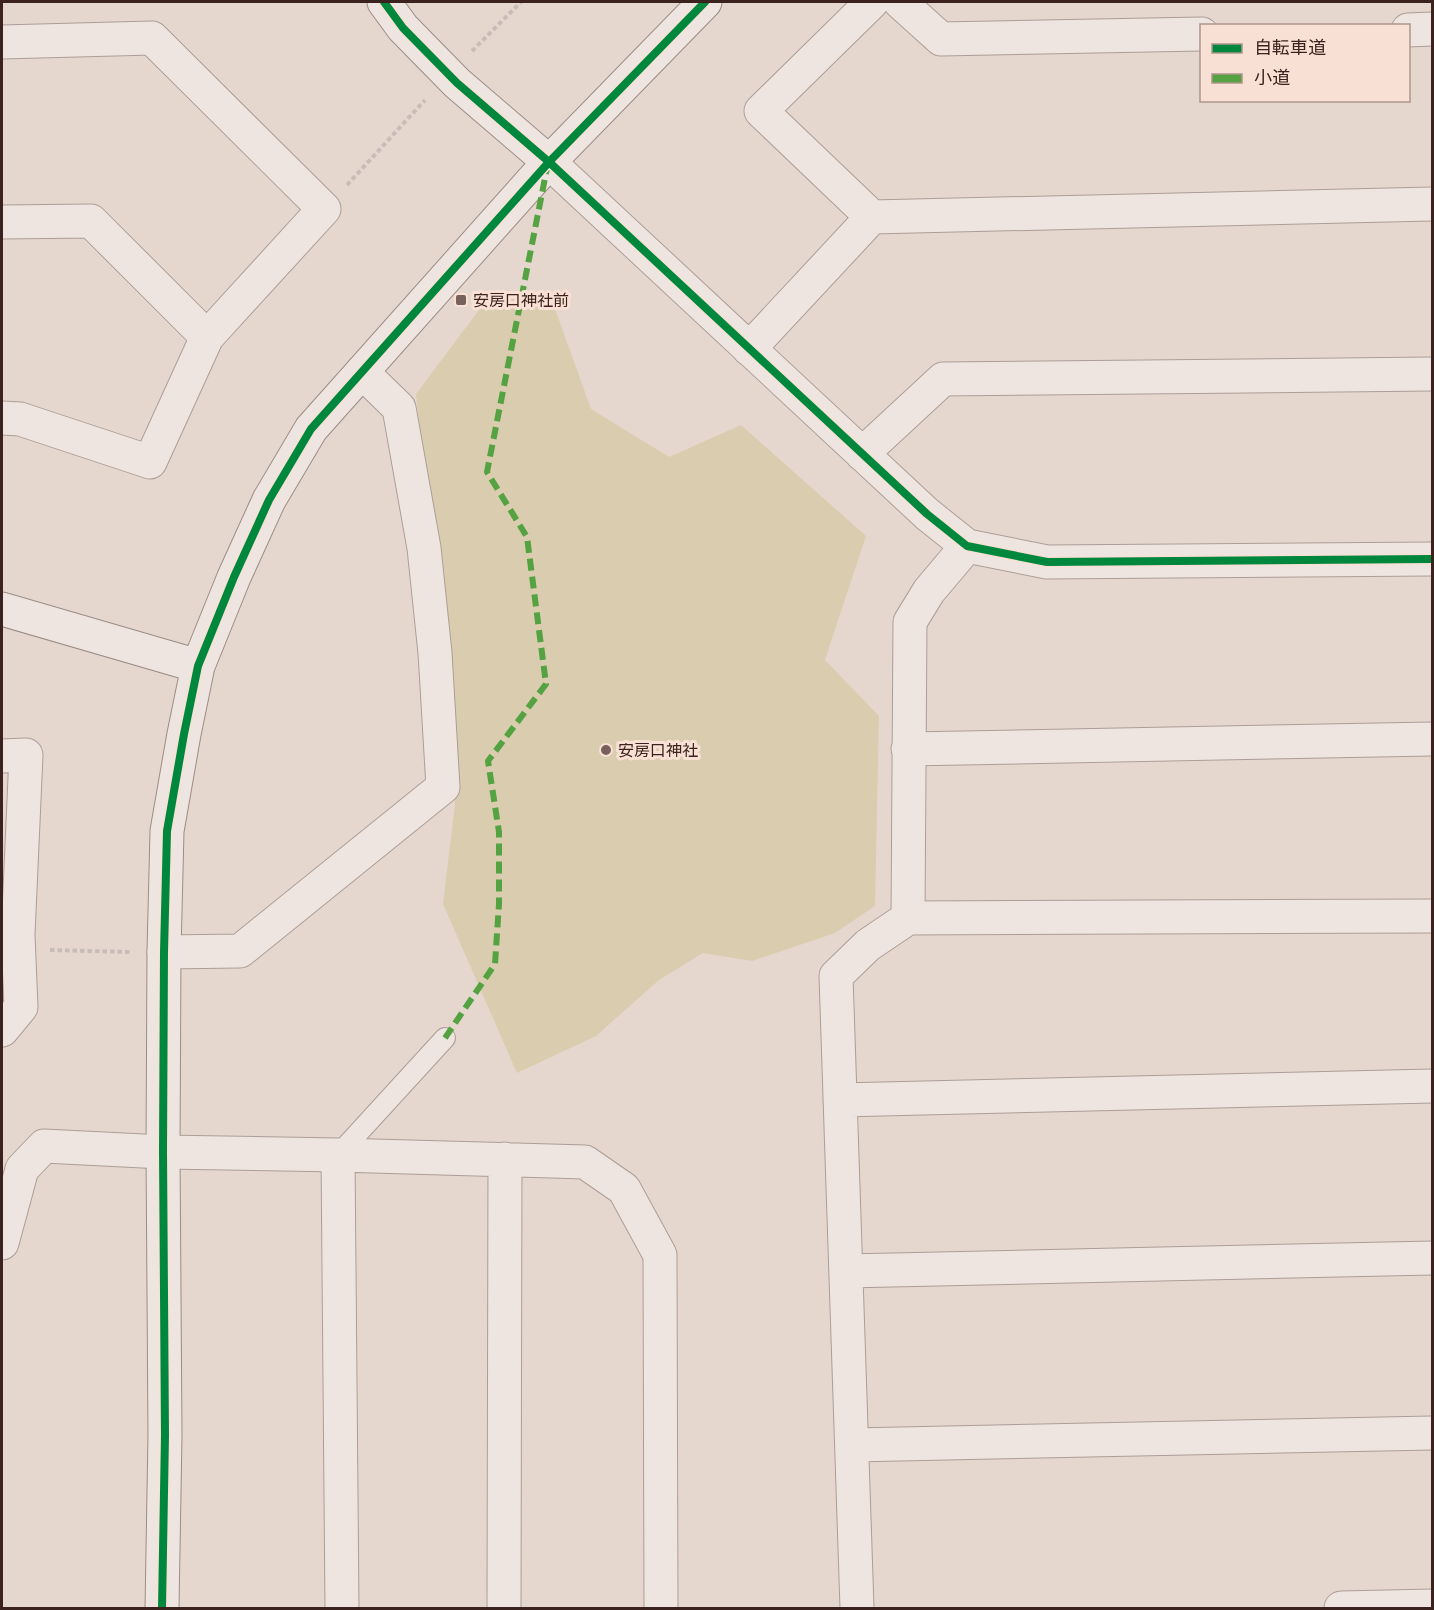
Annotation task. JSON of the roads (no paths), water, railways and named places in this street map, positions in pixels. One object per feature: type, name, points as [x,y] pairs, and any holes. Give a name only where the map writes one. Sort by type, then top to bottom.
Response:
[{"type":"street","points":[[384,2],[403,28],[449,74],[549,162],[927,514],[967,546],[1047,562],[1432,559]]},
{"type":"street","points":[[162,1608],[165,1435],[162,1152],[167,831],[198,666],[234,577],[269,500],[310,429],[549,162],[705,2]]},
{"type":"street","points":[[872,2],[761,111],[872,217],[1432,204]]},
{"type":"street","points":[[900,2],[941,39],[1200,34]]},
{"type":"street","points":[[1410,30],[1432,29]]},
{"type":"street","points":[[2,42],[152,38],[324,209],[207,337],[150,462],[21,419],[2,418]]},
{"type":"street","points":[[749,349],[872,217]]},
{"type":"street","points":[[2,222],[91,221],[207,337]]},
{"type":"street","points":[[164,952],[240,951],[443,787],[435,654],[425,560],[399,408],[362,372]]},
{"type":"street","points":[[862,454],[943,378],[1432,374]]},
{"type":"street","points":[[908,918],[910,622],[928,591],[967,546]]},
{"type":"street","points":[[2,609],[198,666]]},
{"type":"street","points":[[908,749],[1432,739]]},
{"type":"street","points":[[2,756],[26,755],[13,940],[21,1007],[2,1030]]},
{"type":"street","points":[[857,1608],[836,976],[868,945],[908,918],[1432,916]]},
{"type":"street","points":[[840,1100],[1432,1086]]},
{"type":"street","points":[[2,1243],[22,1169],[44,1146],[162,1152],[585,1162],[624,1189],[660,1255],[661,1608]]},
{"type":"street","points":[[338,1155],[342,1608]]},
{"type":"street","points":[[504,1608],[505,1159]]},
{"type":"street","points":[[846,1271],[1432,1258]]},
{"type":"street","points":[[852,1445],[1432,1433]]},
{"type":"street","points":[[1341,1608],[1432,1606]]},
{"type":"lane","points":[[338,1155],[445,1038]]},
{"type":"place","name":"安房口神社前","points":[[461,300]]},
{"type":"place","name":"安房口神社","points":[[606,750]]}]
